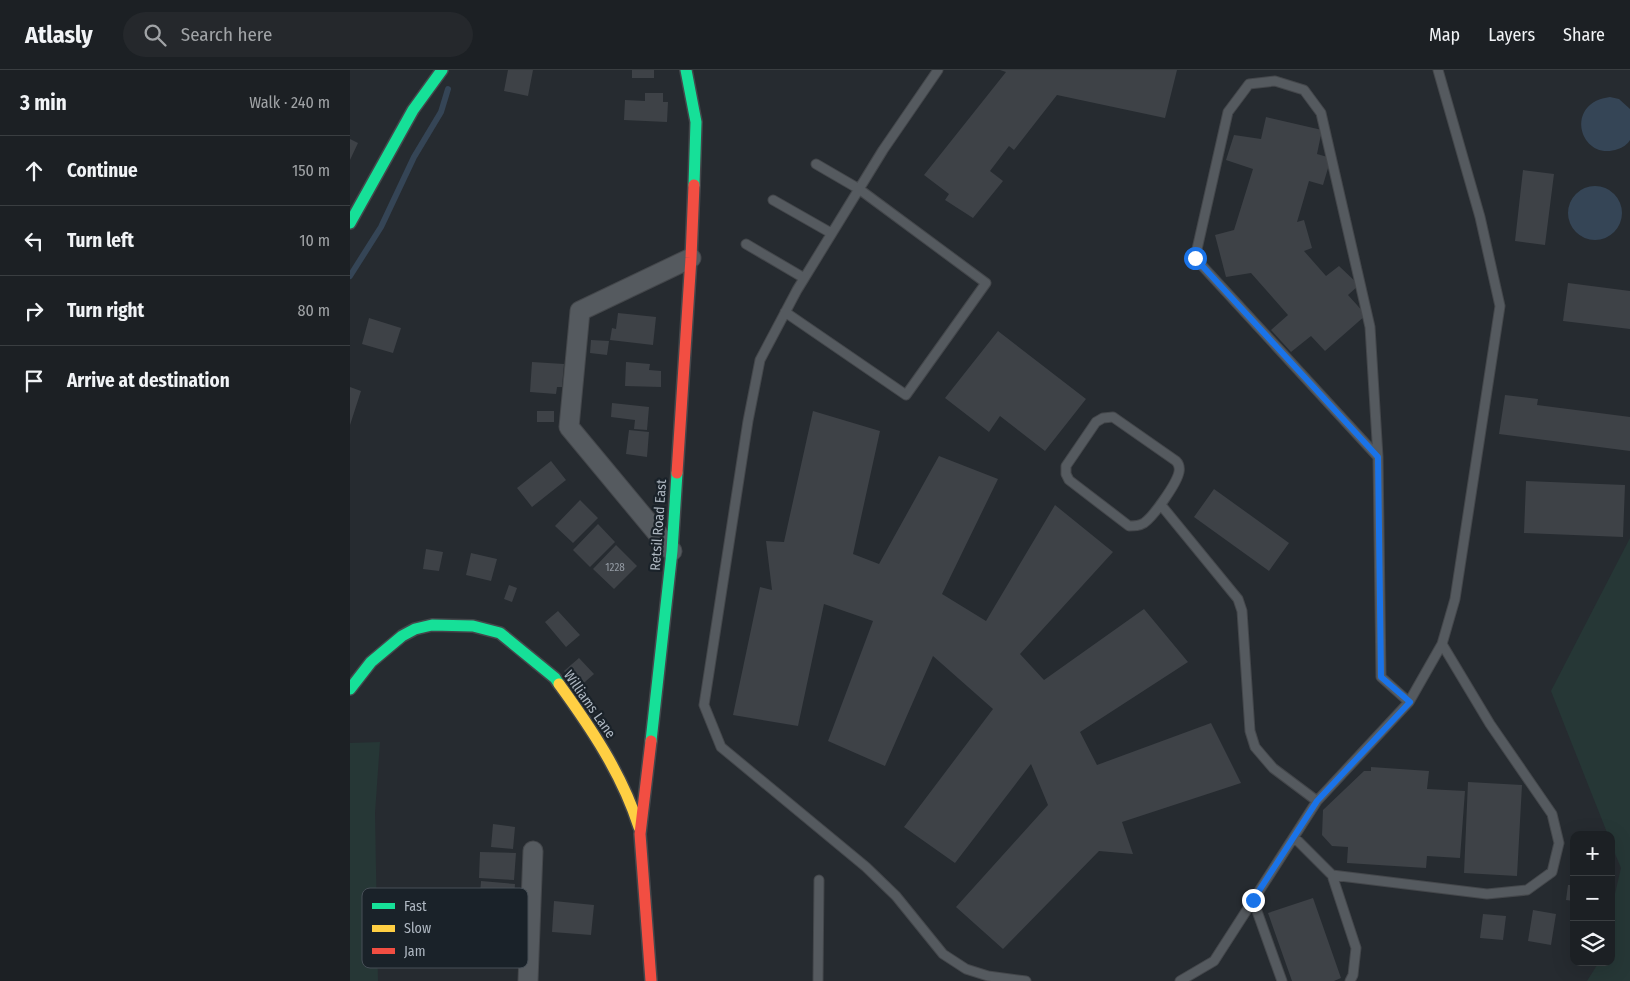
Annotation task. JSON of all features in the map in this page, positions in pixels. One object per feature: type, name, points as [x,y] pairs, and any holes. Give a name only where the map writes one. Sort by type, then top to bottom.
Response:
[{"type":"street","points":[[350,223],[413,110],[442,70]]},
{"type":"street","name":"Retsil Road East","points":[[651,981],[640,834],[672,551],[691,258],[696,122],[686,70]]},
{"type":"street","points":[[672,551],[568,427],[580,311],[691,258]]},
{"type":"street","name":"Williams Lane","points":[[350,689],[371,662],[402,636],[415,629],[432,625],[473,626],[500,633],[555,678],[593,731],[631,802],[640,834]]},
{"type":"street","points":[[528,981],[533,851]]},
{"type":"lane","points":[[938,70],[883,150],[831,233],[804,278],[760,360],[748,421],[704,705],[721,748],[866,867],[896,896],[943,954],[966,968],[988,976],[1026,981]]},
{"type":"lane","points":[[1180,981],[1214,961],[1317,801],[1410,702],[1442,644],[1455,599],[1500,306],[1480,217],[1438,70]]},
{"type":"lane","points":[[1378,457],[1195,258],[1228,112],[1249,84],[1274,81],[1304,90],[1321,113],[1370,327],[1378,457],[1381,677],[1410,702]]},
{"type":"lane","points":[[785,312],[906,395],[986,283],[859,189],[816,164]]},
{"type":"lane","points":[[773,200],[831,233]]},
{"type":"lane","points":[[746,244],[804,278]]},
{"type":"lane","points":[[1113,417],[1176,461],[1180,466],[1180,472],[1161,505],[1144,522],[1137,526],[1129,526],[1069,480],[1066,474],[1066,466],[1096,422],[1103,418],[1113,417]]},
{"type":"lane","points":[[1161,505],[1238,599],[1242,611],[1250,732],[1256,747],[1273,768],[1317,801]]},
{"type":"lane","points":[[1332,875],[1487,894],[1527,890],[1552,872],[1559,843],[1552,814],[1490,724],[1442,644]]},
{"type":"lane","points":[[1294,837],[1332,875],[1356,948],[1354,975],[1350,981]]},
{"type":"lane","points":[[818,981],[819,880]]},
{"type":"lane","points":[[1253,900],[1282,981]]},
{"type":"shaded area","points":[[1630,538],[1630,981],[1587,981],[1596,966],[1615,966],[1615,894],[1621,868],[1615,854],[1615,831],[1606,831],[1551,691]]},
{"type":"shaded area","points":[[380,742],[375,813],[376,888],[362,888],[362,968],[378,968],[378,981],[350,981],[350,743]]},
{"type":"water","points":[[1610,97],[1619,99],[1630,109],[1630,140],[1620,148],[1605,151],[1594,148],[1587,140],[1582,131],[1582,120],[1586,110],[1595,102]]},
{"type":"water","points":[[1595,186],[1605,188],[1614,194],[1620,203],[1622,213],[1620,223],[1614,232],[1605,238],[1595,240],[1585,238],[1576,232],[1570,223],[1568,213],[1570,203],[1576,194],[1585,188]]},
{"type":"building","points":[[508,70],[533,70],[528,96],[504,91]]},
{"type":"building","points":[[632,70],[654,70],[654,78],[632,78]]},
{"type":"building","points":[[1000,70],[1177,70],[1165,118],[1057,95],[1014,150],[1009,146],[990,171],[1003,181],[973,218],[945,200],[949,194],[924,175],[1006,72]]},
{"type":"building","points":[[645,93],[663,93],[663,102],[668,102],[667,122],[624,120],[625,100],[645,101]]},
{"type":"building","points":[[1266,117],[1322,130],[1317,154],[1331,158],[1323,185],[1309,181],[1297,222],[1304,220],[1312,248],[1304,251],[1326,276],[1339,266],[1359,285],[1348,295],[1366,315],[1325,351],[1311,336],[1291,352],[1271,330],[1288,315],[1251,273],[1226,277],[1215,235],[1234,230],[1253,169],[1226,160],[1234,135],[1261,139]]},
{"type":"building","points":[[350,139],[358,143],[350,160]]},
{"type":"building","points":[[1523,170],[1554,174],[1545,245],[1515,241]]},
{"type":"building","points":[[1568,283],[1630,291],[1630,329],[1563,321]]},
{"type":"building","points":[[618,313],[656,317],[653,345],[610,340],[612,328],[616,329]]},
{"type":"building","points":[[369,318],[401,328],[393,353],[362,344]]},
{"type":"building","points":[[998,331],[1086,399],[1045,451],[1000,416],[989,432],[945,398]]},
{"type":"building","points":[[591,340],[609,341],[607,355],[590,353]]},
{"type":"building","points":[[532,362],[564,364],[562,387],[557,387],[556,394],[530,392]]},
{"type":"building","points":[[626,362],[650,364],[649,370],[661,371],[661,387],[625,386]]},
{"type":"building","points":[[350,387],[361,391],[350,425]]},
{"type":"building","points":[[1505,395],[1538,399],[1537,405],[1630,417],[1630,451],[1499,434]]},
{"type":"building","points":[[612,403],[649,407],[647,430],[634,429],[635,420],[611,417]]},
{"type":"building","points":[[537,411],[554,411],[554,422],[537,422]]},
{"type":"building","points":[[813,411],[880,431],[853,554],[879,564],[939,456],[998,479],[942,594],[986,621],[1055,505],[1113,552],[1020,654],[1044,680],[1144,609],[1188,662],[1080,732],[1097,765],[1211,723],[1241,783],[1122,822],[1133,854],[1099,851],[1003,949],[956,907],[1048,805],[1031,764],[955,863],[904,827],[993,709],[933,656],[885,766],[828,741],[873,621],[824,604],[798,726],[733,715],[760,587],[772,590],[766,541],[784,542]]},
{"type":"building","points":[[629,430],[649,432],[647,457],[626,454]]},
{"type":"building","points":[[551,461],[566,480],[532,507],[517,488]]},
{"type":"building","points":[[1526,481],[1625,485],[1623,537],[1524,533]]},
{"type":"building","points":[[1214,489],[1289,543],[1269,571],[1194,517]]},
{"type":"building","points":[[580,500],[598,518],[573,543],[555,526]]},
{"type":"building","points":[[598,524],[615,542],[590,567],[573,550]]},
{"type":"building","points":[[616,545],[637,566],[614,589],[593,569]]},
{"type":"building","points":[[426,549],[443,552],[439,571],[423,569]]},
{"type":"building","points":[[471,553],[497,559],[491,581],[466,575]]},
{"type":"building","points":[[509,585],[517,588],[512,602],[504,599]]},
{"type":"building","points":[[558,611],[580,635],[566,647],[545,622]]},
{"type":"building","points":[[579,658],[594,674],[578,688],[564,671]]},
{"type":"building","points":[[1371,767],[1429,771],[1427,789],[1465,791],[1460,858],[1427,856],[1426,868],[1347,863],[1348,847],[1332,846],[1322,835],[1323,810],[1364,771],[1371,771]]},
{"type":"building","points":[[1468,782],[1522,785],[1517,876],[1464,873]]},
{"type":"building","points":[[493,824],[515,827],[513,849],[491,847]]},
{"type":"building","points":[[480,852],[516,853],[514,880],[479,878]]},
{"type":"building","points":[[481,881],[515,884],[515,888],[480,888]]},
{"type":"building","points":[[1568,885],[1570,885],[1570,900],[1566,900]]},
{"type":"building","points":[[1313,898],[1341,978],[1334,981],[1292,981],[1268,913]]},
{"type":"building","points":[[554,901],[594,905],[591,935],[552,932]]},
{"type":"building","points":[[1533,910],[1556,914],[1551,945],[1528,941]]},
{"type":"building","points":[[1483,914],[1506,916],[1503,940],[1480,938]]},
{"type":"waterway","points":[[350,276],[381,227],[414,157],[441,112],[448,89]]},
{"type":"traffic: fast","points":[[350,223],[413,110],[442,70]]},
{"type":"traffic: fast","points":[[686,70],[696,122],[694,185]]},
{"type":"traffic: fast","points":[[651,741],[672,551],[677,473]]},
{"type":"traffic: fast","points":[[350,689],[371,662],[402,636],[415,629],[432,625],[473,626],[500,633],[555,678],[559,684]]},
{"type":"traffic: slow","points":[[559,684],[605,752],[624,788],[639,827]]},
{"type":"traffic: jam","points":[[677,473],[694,185]]},
{"type":"traffic: jam","points":[[651,741],[640,834],[651,981]]},
{"type":"route","points":[[1195,258],[1378,457],[1381,677],[1410,702],[1317,801],[1253,900]]}]
